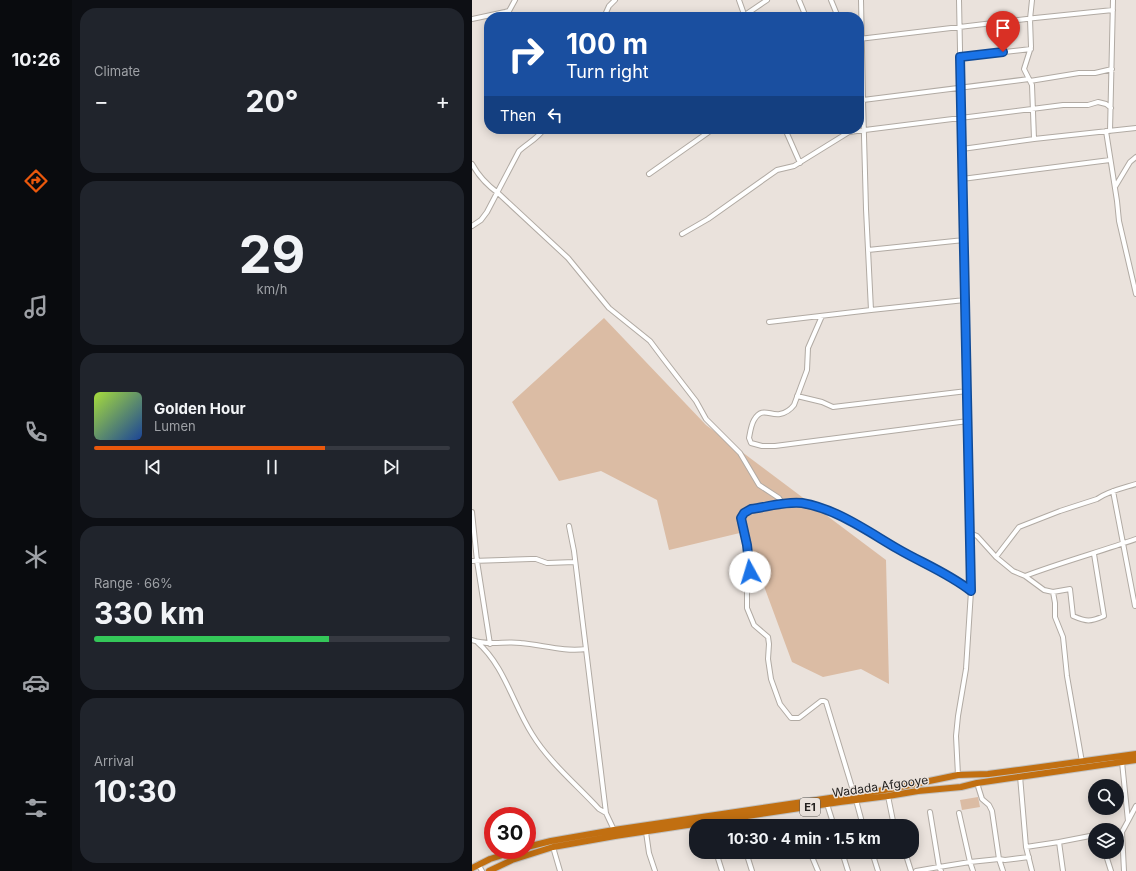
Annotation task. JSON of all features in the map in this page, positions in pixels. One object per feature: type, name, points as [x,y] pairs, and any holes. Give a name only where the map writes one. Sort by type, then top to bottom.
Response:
[{"type":"highway","name":"Wadada Afgooye","points":[[731,819],[827,804],[891,789],[958,776],[988,774],[1136,754]]},
{"type":"highway","name":"Wadada Afgooye","points":[[536,845],[614,830],[855,797],[888,796],[918,791],[955,788],[1020,776],[1136,760]]},
{"type":"highway","points":[[955,788],[953,782],[958,776],[965,781],[965,786]]},
{"type":"highway","name":"Wadada Afgooye","points":[[492,870],[512,860],[553,847],[689,826]]},
{"type":"highway","points":[[472,868],[490,859]]},
{"type":"street","points":[[504,12],[509,11],[514,0]]},
{"type":"street","points":[[606,12],[609,6],[615,0]]},
{"type":"street","points":[[739,0],[743,12]]},
{"type":"street","points":[[750,12],[767,0]]},
{"type":"street","points":[[799,0],[804,12]]},
{"type":"street","points":[[831,0],[836,12]]},
{"type":"street","points":[[861,0],[861,12]]},
{"type":"street","points":[[958,776],[956,742],[966,669],[971,591],[959,0]]},
{"type":"street","points":[[1032,0],[1030,19],[1031,49],[1024,69],[1032,85],[1034,139]]},
{"type":"street","points":[[1113,0],[1111,108],[1108,131],[1110,160],[1121,231],[1136,294]]},
{"type":"street","points":[[864,39],[1112,10]]},
{"type":"street","points":[[472,19],[484,16]]},
{"type":"street","points":[[960,57],[1031,49]]},
{"type":"street","points":[[864,100],[1073,74],[1091,74],[1112,69]]},
{"type":"street","points":[[865,130],[1063,105],[1088,105],[1098,102],[1106,104],[1111,108]]},
{"type":"street","points":[[864,115],[864,163],[871,310]]},
{"type":"street","points":[[962,149],[1034,139],[1136,128]]},
{"type":"street","points":[[472,226],[484,216],[498,193],[519,151],[536,139],[540,134]]},
{"type":"street","points":[[649,174],[706,134]]},
{"type":"street","points":[[788,134],[800,163]]},
{"type":"street","points":[[682,234],[708,218],[777,170],[800,163],[843,134]]},
{"type":"street","points":[[1115,187],[1130,162],[1136,157]]},
{"type":"street","points":[[962,179],[1110,160]]},
{"type":"street","points":[[472,164],[480,178],[487,185],[498,193],[568,258],[609,308],[650,341],[696,401],[706,418],[740,452],[759,485],[779,498],[782,504]]},
{"type":"street","points":[[868,250],[964,240]]},
{"type":"street","points":[[769,322],[965,300]]},
{"type":"street","points":[[822,316],[808,348],[807,370],[794,406],[791,409],[777,414],[763,412],[755,418],[749,438],[751,443],[762,446],[775,446],[968,421]]},
{"type":"street","points":[[797,396],[822,402],[833,407],[967,391]]},
{"type":"street","points":[[996,557],[1019,527],[1060,511],[1097,499],[1102,495],[1136,484]]},
{"type":"street","points":[[1113,491],[1135,606]]},
{"type":"street","points":[[861,819],[826,702],[821,701],[799,718],[791,718],[780,704],[771,679],[768,659],[768,637],[754,625],[747,608],[750,572],[747,545],[741,518],[746,511],[782,504],[801,503],[824,510],[849,520],[899,549],[945,573],[971,591]]},
{"type":"street","points":[[472,512],[477,561],[490,644]]},
{"type":"street","points":[[569,526],[575,562],[606,813],[614,830]]},
{"type":"street","points":[[970,533],[977,536],[996,557],[1013,571],[1025,576],[1044,590],[1053,592],[1070,589],[1072,616],[1085,621],[1096,620],[1104,616],[1094,554]]},
{"type":"street","points":[[1025,576],[1057,564],[1094,554],[1136,539]]},
{"type":"street","points":[[472,561],[536,559],[547,563],[575,562]]},
{"type":"street","points":[[1053,592],[1055,617],[1063,637],[1067,676],[1082,762]]},
{"type":"street","points":[[474,641],[490,644],[520,643],[576,651],[586,649]]},
{"type":"street","points":[[474,641],[491,656],[532,734],[544,750],[599,809],[606,813]]},
{"type":"street","points":[[1122,762],[1128,821]]},
{"type":"street","points":[[1020,776],[1026,847],[1032,871]]},
{"type":"street","points":[[977,783],[982,799],[992,810],[998,859],[1003,871]]},
{"type":"street","points":[[888,796],[893,819]]},
{"type":"street","points":[[827,804],[832,819]]},
{"type":"street","points":[[1124,826],[1136,806]]},
{"type":"street","points":[[930,812],[940,869]]},
{"type":"street","points":[[960,813],[973,871]]},
{"type":"street","points":[[646,832],[655,871]]},
{"type":"street","points":[[1026,847],[1088,836]]},
{"type":"street","points":[[1059,842],[1063,871]]},
{"type":"street","points":[[553,847],[560,871]]},
{"type":"street","points":[[916,871],[940,869],[970,862],[1029,857]]},
{"type":"street","points":[[490,859],[492,870]]},
{"type":"street","points":[[718,859],[722,871]]},
{"type":"street","points":[[748,859],[752,871]]},
{"type":"street","points":[[813,859],[818,871]]},
{"type":"street","points":[[844,859],[848,871]]},
{"type":"street","points":[[874,859],[878,871]]},
{"type":"street","points":[[907,859],[911,871]]},
{"type":"street","points":[[1107,859],[1111,871]]},
{"type":"street","points":[[1122,859],[1124,871]]},
{"type":"street","points":[[478,864],[482,871]]},
{"type":"shaded area","points":[[604,318],[706,425],[886,560],[889,684],[861,669],[823,677],[792,662],[744,532],[669,550],[657,500],[601,471],[559,481],[512,402]]},
{"type":"shaded area","points":[[978,797],[980,807],[962,810],[960,800]]},
{"type":"route","points":[[750,572],[747,545],[741,522],[742,515],[751,509],[782,504],[801,503],[849,520],[899,549],[945,573],[962,583],[971,591],[960,57],[1003,52]]}]
